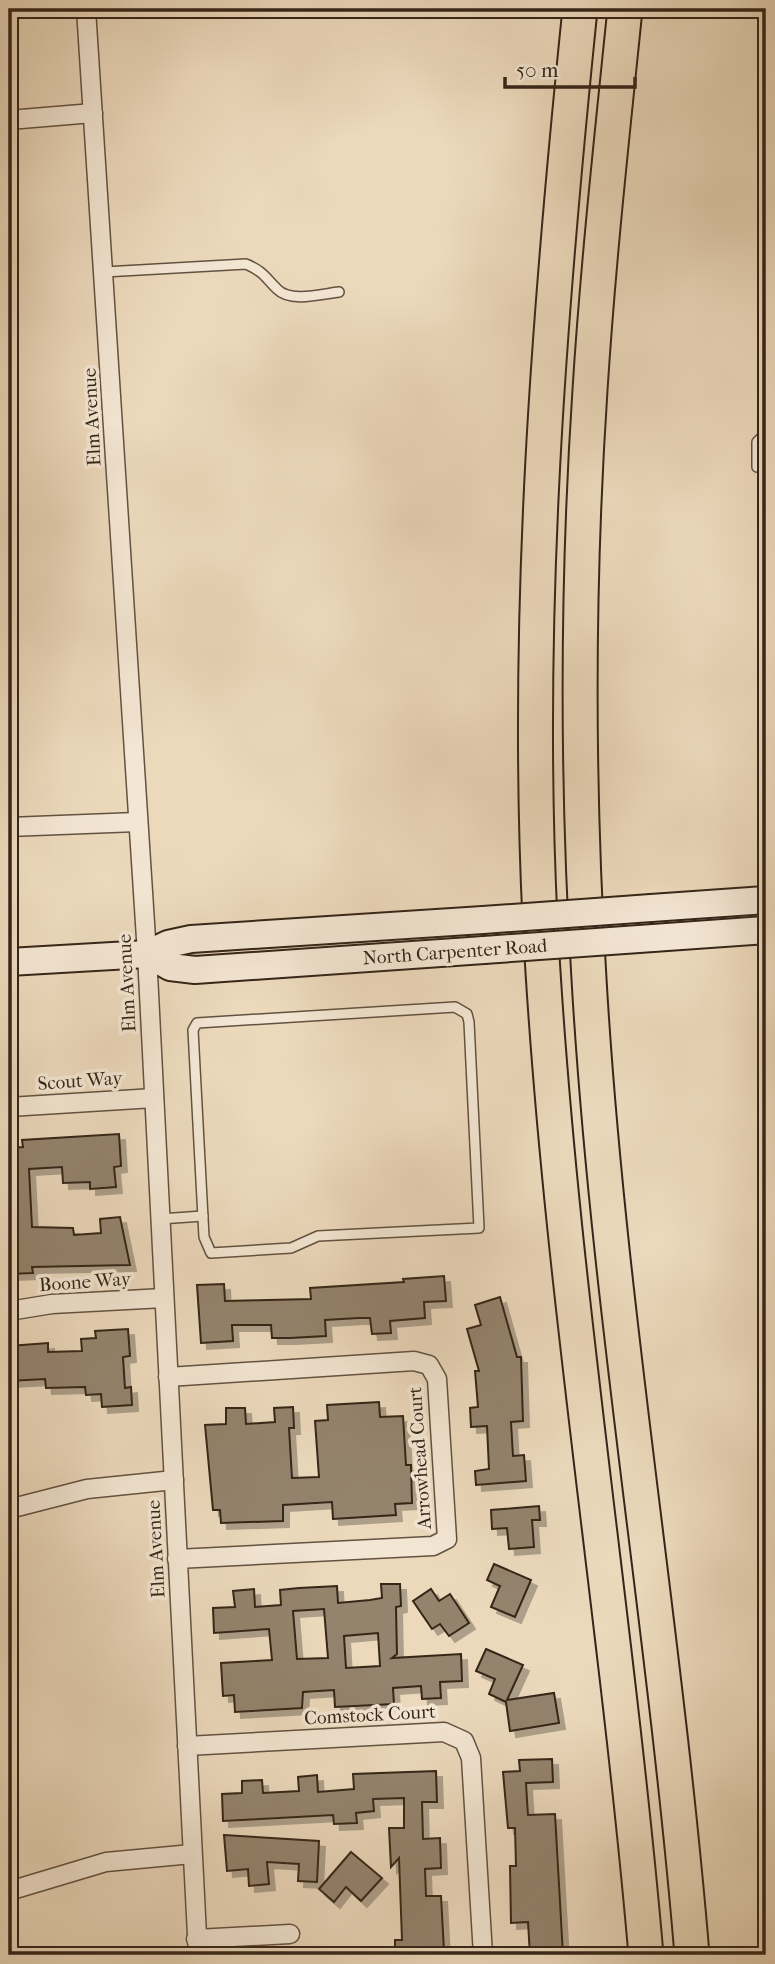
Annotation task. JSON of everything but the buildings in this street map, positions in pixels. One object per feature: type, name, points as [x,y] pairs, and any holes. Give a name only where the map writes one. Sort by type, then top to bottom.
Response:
[{"type":"highway","points":[[580,9],[543,419],[535,654],[537,852],[559,1177],[646,1955]]},
{"type":"highway","points":[[625,9],[600,264],[586,458],[581,641],[583,850],[600,1122],[692,1955]]},
{"type":"main road","name":"North Carpenter Road","points":[[9,962],[147,954],[168,944],[191,939],[766,900]]},
{"type":"main road","name":"North Carpenter Road","points":[[147,954],[170,967],[195,970],[766,930]]},
{"type":"street","name":"Elm Avenue","points":[[86,9],[147,954],[197,1947]]},
{"type":"street","points":[[9,120],[93,113]]},
{"type":"street","points":[[9,827],[137,822]]},
{"type":"street","name":"Scout Way","points":[[9,1107],[154,1098]]},
{"type":"street","name":"Boone Way","points":[[9,1311],[52,1304],[164,1298]]},
{"type":"street","name":"Arrowhead Court","points":[[168,1377],[414,1361],[429,1365],[437,1379],[447,1539],[433,1546],[177,1559]]},
{"type":"street","points":[[9,1510],[87,1489],[174,1480]]},
{"type":"street","name":"Comstock Court","points":[[187,1746],[444,1732],[464,1741],[471,1758],[483,1955]]},
{"type":"street","points":[[9,1891],[106,1862],[192,1854]]},
{"type":"street","points":[[197,1947],[290,1934]]},
{"type":"lane","points":[[104,272],[246,264],[265,273],[278,292],[294,296],[338,292]]},
{"type":"lane","points":[[757,467],[757,442],[766,433]]},
{"type":"lane","points":[[455,1007],[467,1014],[479,1228],[318,1236],[291,1248],[211,1253],[204,1237],[203,1216],[193,1030],[197,1023],[455,1007]]},
{"type":"lane","points":[[160,1219],[203,1216]]},
{"type":"lane","points":[[765,1687],[766,1723]]}]
